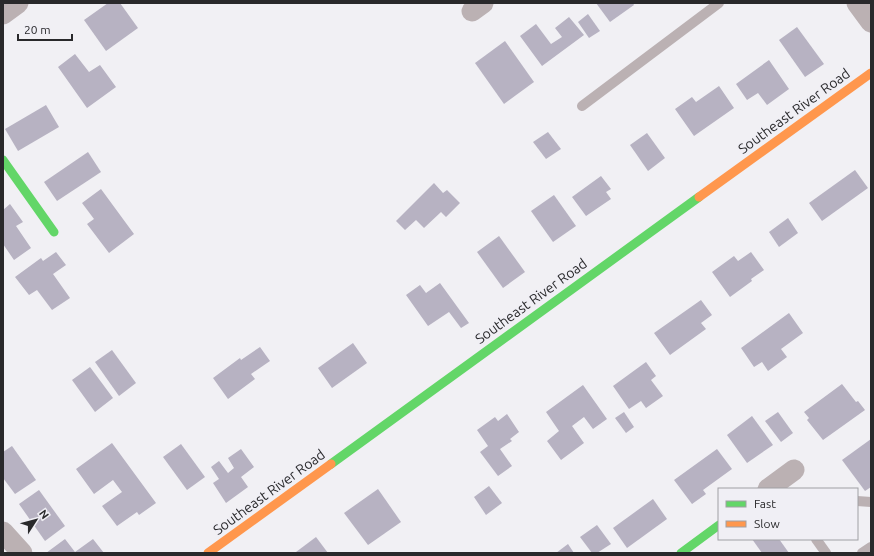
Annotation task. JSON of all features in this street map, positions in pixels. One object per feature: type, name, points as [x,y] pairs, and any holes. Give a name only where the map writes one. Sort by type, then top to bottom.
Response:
[{"type":"street","points":[[3,14],[18,3]]},
{"type":"street","points":[[857,3],[871,22]]},
{"type":"street","name":"Southeast River Road","points":[[208,553],[871,73]]},
{"type":"street","points":[[3,160],[54,232]]},
{"type":"street","points":[[769,488],[794,470]]},
{"type":"street","points":[[681,553],[718,526]]},
{"type":"street","points":[[3,532],[22,553]]},
{"type":"lane","points":[[582,106],[720,3]]},
{"type":"lane","points":[[858,501],[871,502]]},
{"type":"lane","points":[[817,540],[826,553]]},
{"type":"lane","points":[[862,553],[871,547]]},
{"type":"building","points":[[108,3],[120,3],[138,28],[106,51],[84,20]]},
{"type":"building","points":[[596,3],[633,3],[634,5],[610,22]]},
{"type":"building","points":[[588,14],[600,31],[589,38],[578,22]]},
{"type":"building","points":[[569,17],[584,35],[542,66],[520,36],[536,24],[551,44],[562,37],[555,28]]},
{"type":"building","points":[[797,27],[824,64],[805,77],[779,40]]},
{"type":"building","points":[[505,41],[534,82],[504,104],[475,63]]},
{"type":"building","points":[[75,54],[89,72],[100,65],[116,87],[87,108],[58,67]]},
{"type":"building","points":[[769,60],[789,89],[767,105],[758,93],[747,100],[736,84]]},
{"type":"building","points":[[719,86],[734,108],[694,136],[675,109],[692,97],[696,102]]},
{"type":"building","points":[[46,105],[59,127],[18,151],[5,129]]},
{"type":"building","points":[[548,132],[561,149],[546,159],[533,142]]},
{"type":"building","points":[[647,133],[665,158],[648,171],[630,145]]},
{"type":"building","points":[[88,152],[101,172],[57,201],[44,182]]},
{"type":"building","points":[[855,170],[868,188],[822,221],[809,203]]},
{"type":"building","points":[[601,176],[611,189],[606,192],[611,199],[586,216],[572,197]]},
{"type":"building","points":[[434,183],[443,193],[447,190],[460,203],[446,217],[441,212],[424,228],[416,220],[405,230],[396,221]]},
{"type":"building","points":[[101,189],[134,234],[109,253],[87,224],[94,219],[82,203]]},
{"type":"building","points":[[554,195],[576,226],[553,242],[531,211]]},
{"type":"building","points":[[10,204],[23,222],[16,226],[31,248],[14,260],[3,244],[3,210]]},
{"type":"building","points":[[788,218],[798,233],[779,247],[769,232]]},
{"type":"building","points":[[499,236],[525,272],[503,288],[477,252]]},
{"type":"building","points":[[56,252],[66,265],[53,274],[70,298],[52,310],[37,290],[29,295],[15,277],[41,258],[43,261]]},
{"type":"building","points":[[751,252],[764,270],[730,297],[712,272],[734,256],[738,261]]},
{"type":"building","points":[[440,283],[469,323],[461,328],[449,312],[428,326],[406,295],[420,285],[426,293]]},
{"type":"building","points":[[701,300],[712,315],[701,323],[706,329],[670,355],[654,333]]},
{"type":"building","points":[[789,313],[803,333],[781,349],[787,357],[768,371],[762,362],[754,367],[741,348]]},
{"type":"building","points":[[353,343],[367,363],[332,388],[318,368]]},
{"type":"building","points":[[260,347],[270,361],[251,374],[255,379],[228,399],[213,378],[240,358],[241,360]]},
{"type":"building","points":[[112,350],[136,383],[119,396],[95,362]]},
{"type":"building","points":[[646,362],[656,376],[651,380],[663,396],[646,408],[641,401],[629,409],[613,386]]},
{"type":"building","points":[[90,367],[113,398],[95,412],[72,380]]},
{"type":"building","points":[[842,384],[856,402],[858,401],[865,410],[823,440],[807,420],[809,418],[804,412]]},
{"type":"building","points":[[583,385],[607,419],[593,429],[584,417],[572,426],[584,443],[561,460],[547,441],[559,431],[546,412]]},
{"type":"building","points":[[624,412],[634,427],[626,433],[615,418]]},
{"type":"building","points":[[778,412],[793,433],[781,442],[765,421]]},
{"type":"building","points":[[507,414],[519,432],[510,439],[512,441],[500,449],[512,466],[498,476],[480,452],[488,446],[477,430],[495,417],[498,421]]},
{"type":"building","points":[[752,416],[773,445],[747,463],[727,435]]},
{"type":"building","points":[[871,439],[871,487],[865,491],[842,460]]},
{"type":"building","points":[[112,443],[156,503],[139,515],[137,512],[117,526],[102,506],[122,492],[113,480],[94,494],[76,469]]},
{"type":"building","points":[[181,444],[205,477],[187,490],[163,457]]},
{"type":"building","points":[[12,446],[36,480],[15,494],[3,478],[3,452]]},
{"type":"building","points":[[241,449],[254,467],[241,477],[248,487],[226,503],[213,483],[219,479],[211,467],[219,461],[228,473],[234,468],[228,458]]},
{"type":"building","points":[[717,449],[732,469],[703,490],[706,494],[692,504],[674,480]]},
{"type":"building","points":[[489,486],[502,503],[486,515],[474,497]]},
{"type":"building","points":[[378,489],[401,522],[368,545],[344,513]]},
{"type":"building","points":[[39,490],[65,526],[45,541],[19,504]]},
{"type":"building","points":[[653,499],[667,519],[627,548],[613,528]]},
{"type":"building","points":[[597,525],[611,544],[597,553],[592,553],[580,537]]},
{"type":"building","points":[[316,537],[328,553],[296,552]]},
{"type":"building","points":[[65,539],[75,552],[93,539],[104,553],[46,553]]},
{"type":"building","points":[[753,540],[780,540],[789,553],[762,553]]},
{"type":"building","points":[[568,544],[574,553],[556,553]]},
{"type":"traffic: fast","points":[[3,160],[54,232]]},
{"type":"traffic: fast","points":[[331,464],[699,197]]},
{"type":"traffic: fast","points":[[681,553],[718,526]]},
{"type":"traffic: slow","points":[[699,197],[871,73]]},
{"type":"traffic: slow","points":[[208,553],[331,464]]}]
